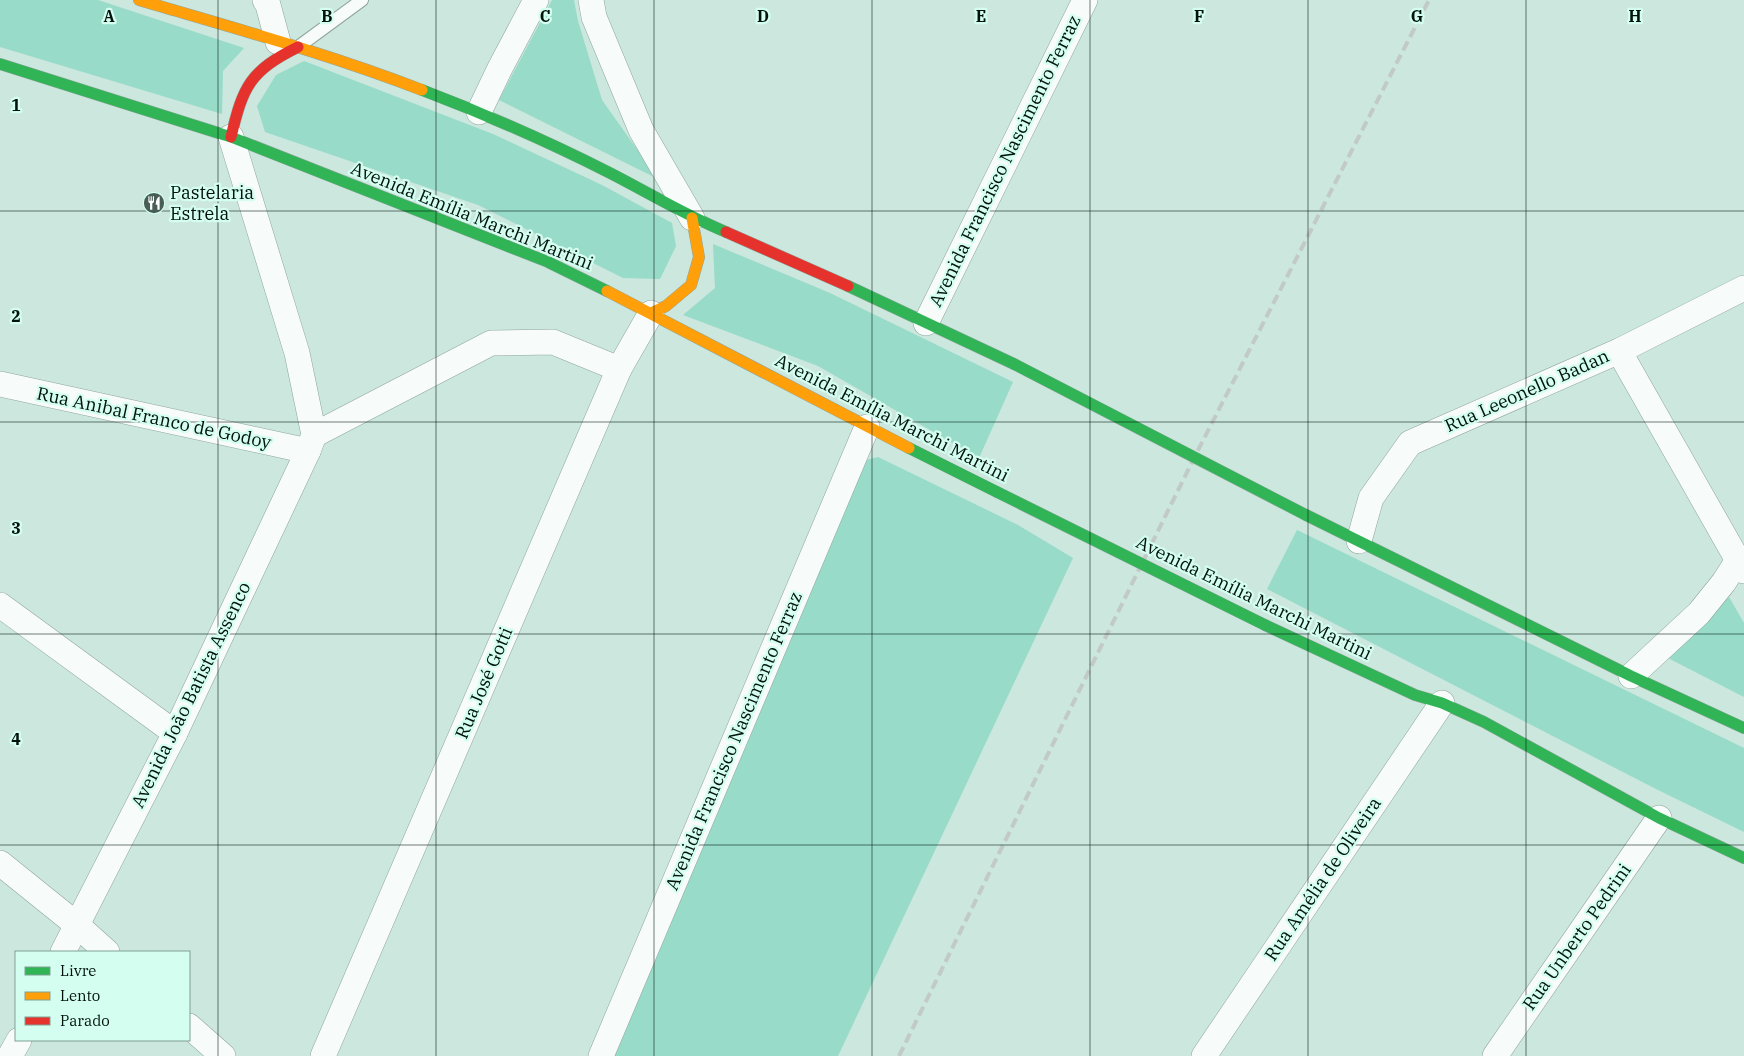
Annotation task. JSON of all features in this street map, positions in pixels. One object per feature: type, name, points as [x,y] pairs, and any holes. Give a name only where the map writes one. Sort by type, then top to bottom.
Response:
[{"type":"main road","points":[[139,0],[288,44],[383,75],[479,112],[610,173],[692,218],[803,266],[1014,364],[1306,515],[1631,676],[1744,728]]},
{"type":"main road","points":[[231,138],[237,112],[245,92],[256,73],[273,60],[288,44]]},
{"type":"main road","name":"Avenida Emília Marchi Martini","points":[[0,64],[231,138],[548,262],[651,313],[867,427],[1265,625],[1415,695],[1442,703],[1484,722],[1659,818],[1744,858]]},
{"type":"main road","points":[[651,313],[666,306],[691,285],[699,256],[692,218]]},
{"type":"street","points":[[265,0],[288,44]]},
{"type":"street","points":[[479,112],[536,0]]},
{"type":"street","points":[[591,0],[594,17],[641,130],[692,218]]},
{"type":"street","name":"Avenida Francisco Nascimento Ferraz","points":[[926,323],[1082,1]]},
{"type":"street","points":[[231,138],[297,353],[311,443],[491,343],[553,342],[619,370]]},
{"type":"street","name":"Rua Leeonello Badan","points":[[1359,541],[1371,498],[1410,443],[1619,351],[1744,288]]},
{"type":"street","name":"Rua José Gotti","points":[[323,1056],[619,370],[651,313]]},
{"type":"street","points":[[1619,351],[1741,566],[1724,582],[1699,613],[1631,676]]},
{"type":"street","name":"Rua Anibal Franco de Godoy","points":[[0,384],[311,443]]},
{"type":"street","name":"Avenida Francisco Nascimento Ferraz","points":[[601,1056],[867,427]]},
{"type":"street","name":"Avenida João Batista Assenco","points":[[64,951],[175,733],[311,443]]},
{"type":"street","points":[[0,605],[175,733]]},
{"type":"street","name":"Rua Amélia de Oliveira","points":[[1204,1056],[1442,703]]},
{"type":"street","name":"Rua Unberto Pedrini","points":[[1495,1056],[1659,818]]},
{"type":"street","points":[[0,863],[77,925],[106,951]]},
{"type":"street","points":[[190,1027],[223,1056]]},
{"type":"street","points":[[10,1056],[18,1041]]},
{"type":"lane","points":[[288,44],[362,0]]},
{"type":"green space","points":[[0,0],[98,0],[244,48],[223,71],[222,114],[0,47]]},
{"type":"green space","points":[[552,0],[574,0],[578,21],[602,100],[658,179],[499,100]]},
{"type":"green space","points":[[304,61],[493,134],[602,185],[672,223],[676,246],[660,279],[623,278],[478,205],[265,132],[257,106],[276,75]]},
{"type":"green space","points":[[713,244],[830,293],[1013,382],[979,458],[818,366],[683,315],[715,288]]},
{"type":"green space","points":[[878,457],[1018,525],[1073,558],[838,1056],[613,1056],[862,461]]},
{"type":"green space","points":[[1297,530],[1744,748],[1744,832],[1656,789],[1267,589]]},
{"type":"green space","points":[[1729,597],[1744,623],[1744,697],[1664,656]]},
{"type":"railway","points":[[899,1056],[1194,458],[1429,0]]},
{"type":"traffic: fast","points":[[0,64],[231,137],[548,262],[607,291]]},
{"type":"traffic: fast","points":[[422,90],[564,150],[726,232]]},
{"type":"traffic: fast","points":[[848,286],[1014,364]]},
{"type":"traffic: fast","points":[[1014,364],[1306,515]]},
{"type":"traffic: fast","points":[[909,448],[997,492]]},
{"type":"traffic: fast","points":[[997,492],[1265,625]]},
{"type":"traffic: fast","points":[[1306,515],[1631,676],[1744,728]]},
{"type":"traffic: fast","points":[[1265,625],[1415,695],[1442,703],[1484,722],[1659,818],[1744,858]]},
{"type":"traffic: slow","points":[[139,0],[317,53],[422,90]]},
{"type":"traffic: slow","points":[[651,313],[666,306],[691,285],[699,257],[692,218]]},
{"type":"traffic: slow","points":[[607,291],[909,448]]},
{"type":"traffic: jam","points":[[231,137],[240,105],[251,82],[269,64],[298,47]]},
{"type":"traffic: jam","points":[[726,232],[848,286]]},
{"type":"place","name":"Pastelaria Estrela","points":[[154,203]]}]
